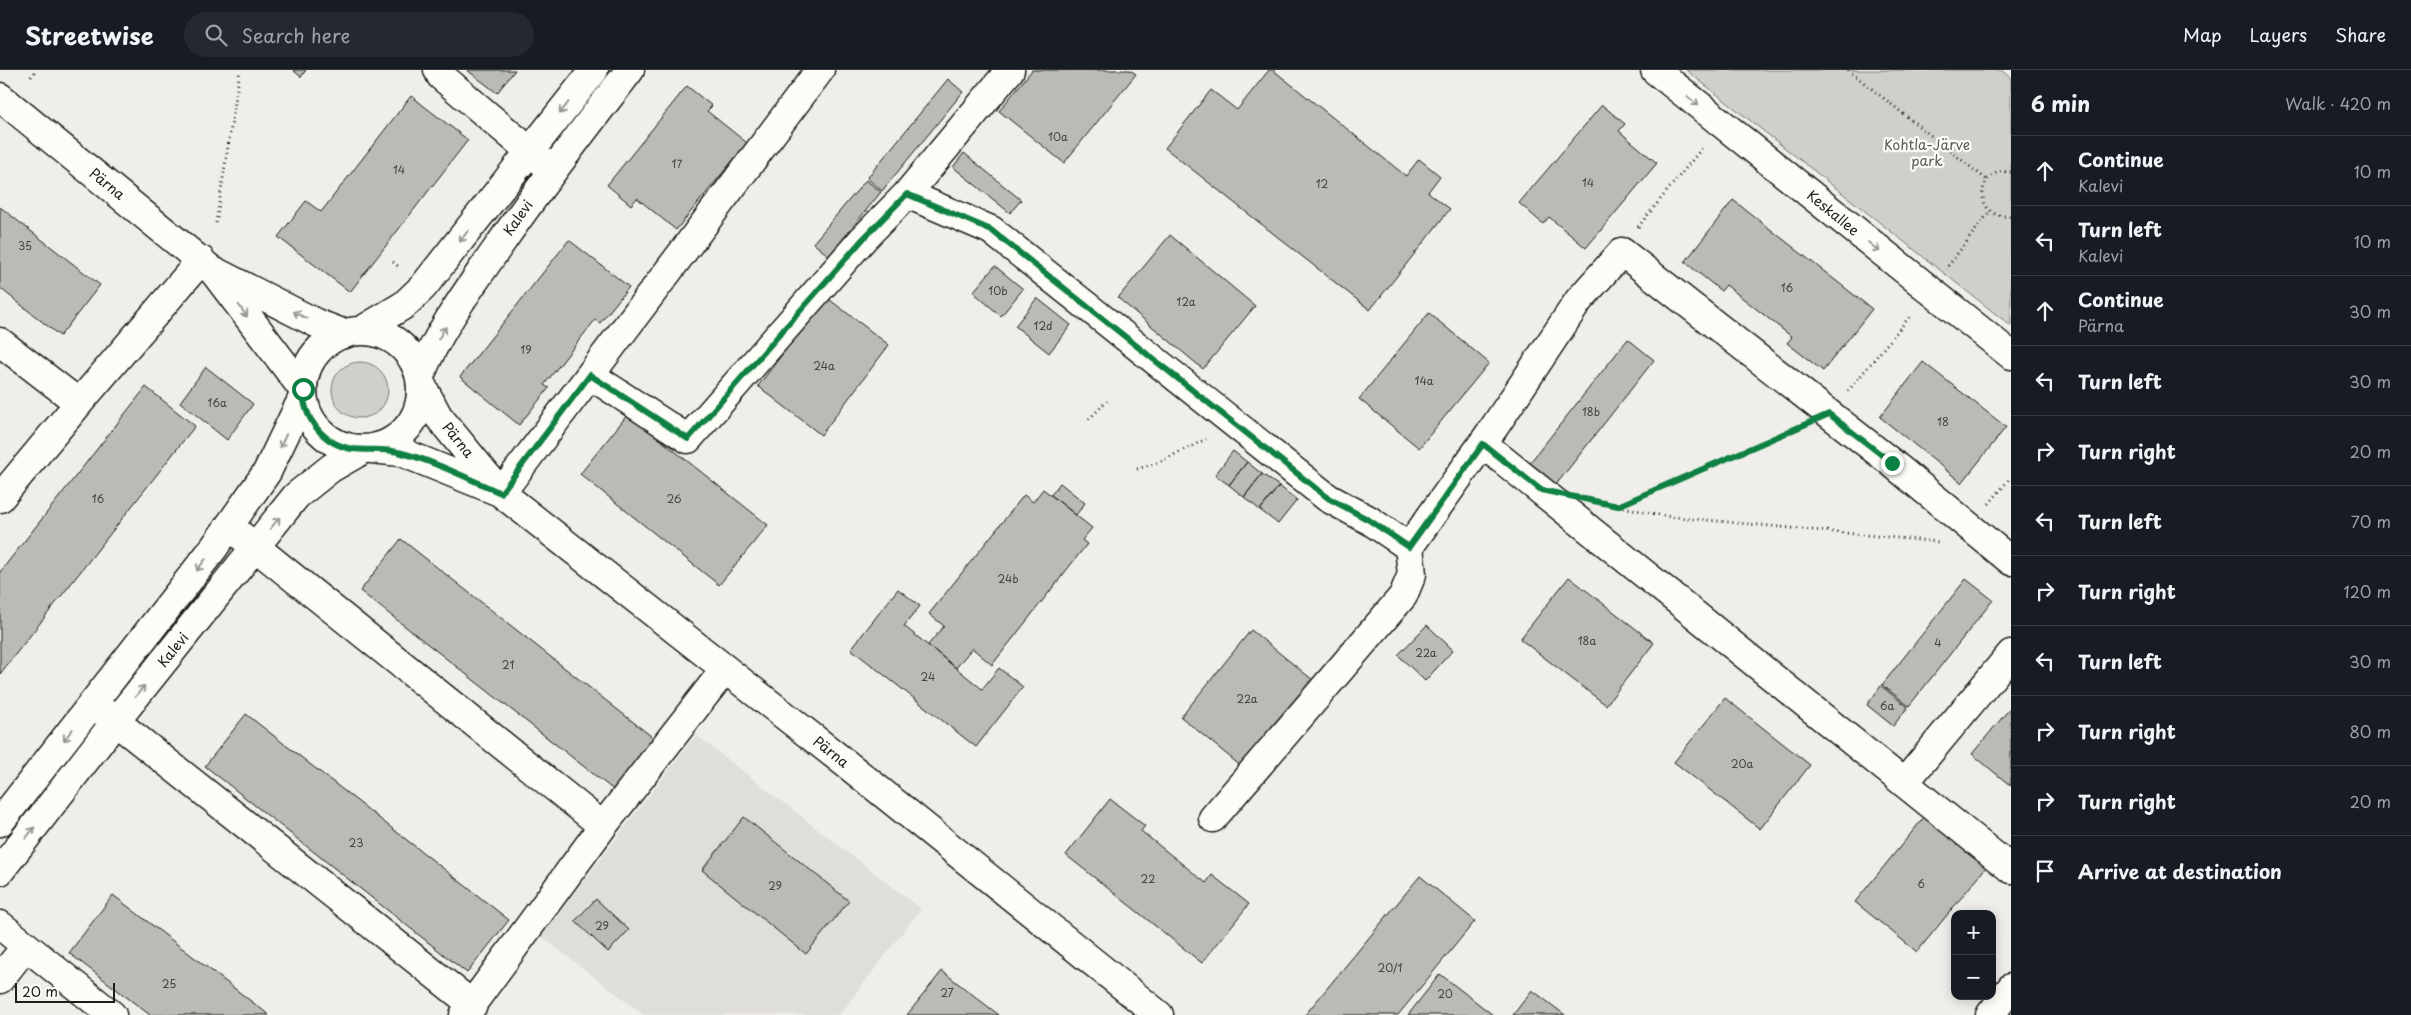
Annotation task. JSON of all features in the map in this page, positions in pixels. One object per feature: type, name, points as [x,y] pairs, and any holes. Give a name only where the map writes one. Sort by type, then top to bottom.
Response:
[{"type":"street","points":[[438,70],[441,76],[552,170]]},
{"type":"street","points":[[0,822],[94,703],[229,526],[267,472],[303,393],[311,361],[320,348],[332,340],[353,332],[404,305],[423,287],[594,70]]},
{"type":"street","name":"Kalevi","points":[[0,871],[115,722],[296,496],[331,468],[368,449],[387,444],[399,437],[409,426],[419,406],[420,380],[439,338],[477,277],[552,170],[630,70]]},
{"type":"street","points":[[501,493],[820,70]]},
{"type":"street","name":"Keskallee","points":[[1655,70],[2011,355]]},
{"type":"street","points":[[590,375],[688,439],[863,239],[907,194],[996,76]]},
{"type":"street","name":"Pärna","points":[[0,97],[207,266],[316,323],[353,332]]},
{"type":"street","points":[[907,194],[991,230],[1328,498],[1369,520],[1409,547]]},
{"type":"street","points":[[1213,818],[1403,596],[1412,574],[1409,547],[1483,444],[1579,300],[1622,252],[1829,414],[2011,561]]},
{"type":"street","points":[[0,498],[79,403],[207,266]]},
{"type":"street","name":"Pärna","points":[[207,266],[303,393]]},
{"type":"street","points":[[353,332],[387,336],[398,344],[415,364],[420,380]]},
{"type":"street","points":[[0,342],[79,403]]},
{"type":"street","name":"Pärna","points":[[420,380],[438,416],[501,493],[726,669],[1160,1015]]},
{"type":"street","points":[[303,393],[311,420],[319,431],[339,445],[368,449]]},
{"type":"street","points":[[1483,444],[2011,869]]},
{"type":"street","name":"Pärna","points":[[368,449],[401,452],[501,493]]},
{"type":"street","points":[[229,526],[603,826]]},
{"type":"street","points":[[1904,783],[2011,654]]},
{"type":"street","points":[[94,703],[468,1010],[603,826],[726,669]]},
{"type":"street","points":[[0,925],[112,1015]]},
{"type":"street","points":[[0,979],[26,946]]},
{"type":"street","points":[[1990,1015],[2011,988]]},
{"type":"path","points":[[31,77],[36,70]]},
{"type":"path","points":[[216,223],[240,70]]},
{"type":"path","points":[[1848,70],[1986,180]]},
{"type":"path","points":[[1622,252],[1634,233],[1705,145]]},
{"type":"path","points":[[2011,172],[1998,172],[1986,180],[1982,193],[1986,206],[1996,215],[2011,216]]},
{"type":"path","points":[[1089,419],[1107,401]]},
{"type":"path","points":[[1618,506],[1829,414]]},
{"type":"path","points":[[1137,469],[1156,463],[1235,425]]},
{"type":"path","points":[[1608,504],[1664,516],[1870,534]]},
{"type":"shaded area","points":[[696,735],[921,909],[839,1015],[644,1015],[541,936]]},
{"type":"green space","name":"Kohtla-Järve park","points":[[1686,70],[2001,70],[2011,78],[2011,326]]},
{"type":"green space","points":[[360,362],[371,364],[380,370],[386,379],[388,390],[386,401],[380,410],[371,416],[360,418],[349,416],[340,410],[334,401],[332,390],[334,379],[340,370],[349,364]]},
{"type":"building","points":[[293,70],[306,70],[301,77]]},
{"type":"building","points":[[467,70],[515,70],[497,93]]},
{"type":"building","points":[[1032,70],[1130,70],[1136,74],[1064,163],[999,111]]},
{"type":"building","points":[[1269,70],[1273,70],[1406,176],[1419,159],[1440,176],[1428,192],[1450,209],[1370,310],[1165,148],[1211,90],[1237,110]]},
{"type":"building","points":[[948,79],[963,92],[882,191],[867,178]]},
{"type":"building","points":[[687,86],[712,106],[707,111],[747,143],[676,230],[637,198],[631,205],[607,185]]},
{"type":"building","points":[[411,96],[468,140],[350,292],[278,237],[306,201],[321,212]]},
{"type":"building","points":[[1602,105],[1625,124],[1619,131],[1657,163],[1586,248],[1549,217],[1543,224],[1519,203]]},
{"type":"building","points":[[964,153],[1021,200],[1010,213],[953,167]]},
{"type":"building","points":[[866,180],[881,192],[829,256],[813,243]]},
{"type":"building","points":[[1733,200],[1872,309],[1823,371],[1787,343],[1792,337],[1726,285],[1721,291],[1685,262]]},
{"type":"building","points":[[0,207],[100,285],[60,336],[0,288]]},
{"type":"building","points":[[1170,235],[1255,306],[1203,369],[1118,298]]},
{"type":"building","points":[[569,240],[629,287],[600,323],[595,320],[544,385],[549,388],[519,425],[460,377]]},
{"type":"building","points":[[995,266],[1023,289],[1001,316],[973,292]]},
{"type":"building","points":[[826,297],[889,345],[821,435],[758,386]]},
{"type":"building","points":[[1037,298],[1071,325],[1049,353],[1015,326]]},
{"type":"building","points":[[1429,313],[1489,363],[1419,448],[1359,399]]},
{"type":"building","points":[[1628,339],[1654,360],[1555,486],[1528,465]]},
{"type":"building","points":[[1923,362],[2006,427],[1962,483],[1880,417]]},
{"type":"building","points":[[206,367],[253,404],[227,440],[180,402]]},
{"type":"building","points":[[146,387],[195,426],[0,674],[0,572]]},
{"type":"building","points":[[628,414],[768,525],[719,585],[580,474]]},
{"type":"building","points":[[1233,451],[1247,462],[1229,485],[1215,475]]},
{"type":"building","points":[[1247,462],[1262,474],[1244,497],[1229,485]]},
{"type":"building","points":[[1262,474],[1279,486],[1260,510],[1244,497]]},
{"type":"building","points":[[1060,483],[1085,503],[1076,515],[1051,495]]},
{"type":"building","points":[[1279,486],[1297,500],[1278,524],[1260,510]]},
{"type":"building","points":[[1043,489],[1092,528],[1082,540],[1087,544],[992,665],[972,648],[956,668],[928,645],[944,626],[929,614],[1024,495],[1033,502]]},
{"type":"building","points":[[401,539],[656,740],[615,791],[360,591]]},
{"type":"building","points":[[1569,577],[1654,643],[1606,705],[1520,639]]},
{"type":"building","points":[[1966,579],[1993,600],[1909,706],[1882,685]]},
{"type":"building","points":[[898,589],[920,606],[904,626],[982,689],[999,668],[1023,687],[976,747],[851,649]]},
{"type":"building","points":[[1427,625],[1453,650],[1425,681],[1398,655]]},
{"type":"building","points":[[1251,630],[1314,681],[1242,767],[1181,717]]},
{"type":"building","points":[[1881,686],[1908,707],[1893,726],[1867,705]]},
{"type":"building","points":[[1725,698],[1810,765],[1760,829],[1674,762]]},
{"type":"building","points":[[2011,707],[2011,786],[1972,754]]},
{"type":"building","points":[[246,714],[509,920],[467,973],[205,766]]},
{"type":"building","points":[[1110,799],[1145,826],[1141,831],[1206,883],[1212,875],[1249,904],[1202,963],[1066,855]]},
{"type":"building","points":[[1925,816],[1987,866],[1917,952],[1855,902]]},
{"type":"building","points":[[744,817],[849,901],[806,954],[702,870]]},
{"type":"building","points":[[1420,876],[1475,921],[1398,1015],[1305,1015]]},
{"type":"building","points":[[113,895],[269,1015],[150,1015],[69,953]]},
{"type":"building","points":[[596,899],[629,930],[608,952],[575,921]]},
{"type":"building","points":[[942,971],[999,1015],[907,1015]]},
{"type":"building","points":[[1440,974],[1493,1015],[1408,1015]]},
{"type":"building","points":[[1532,990],[1565,1015],[1513,1015]]},
{"type":"route","points":[[303,389],[306,409],[311,420],[319,431],[339,445],[352,449],[401,452],[501,493],[590,375],[688,439],[863,239],[907,194],[949,210],[991,230],[1328,498],[1369,520],[1409,547],[1483,444],[1541,490],[1618,506],[1829,414],[1892,463]]}]
